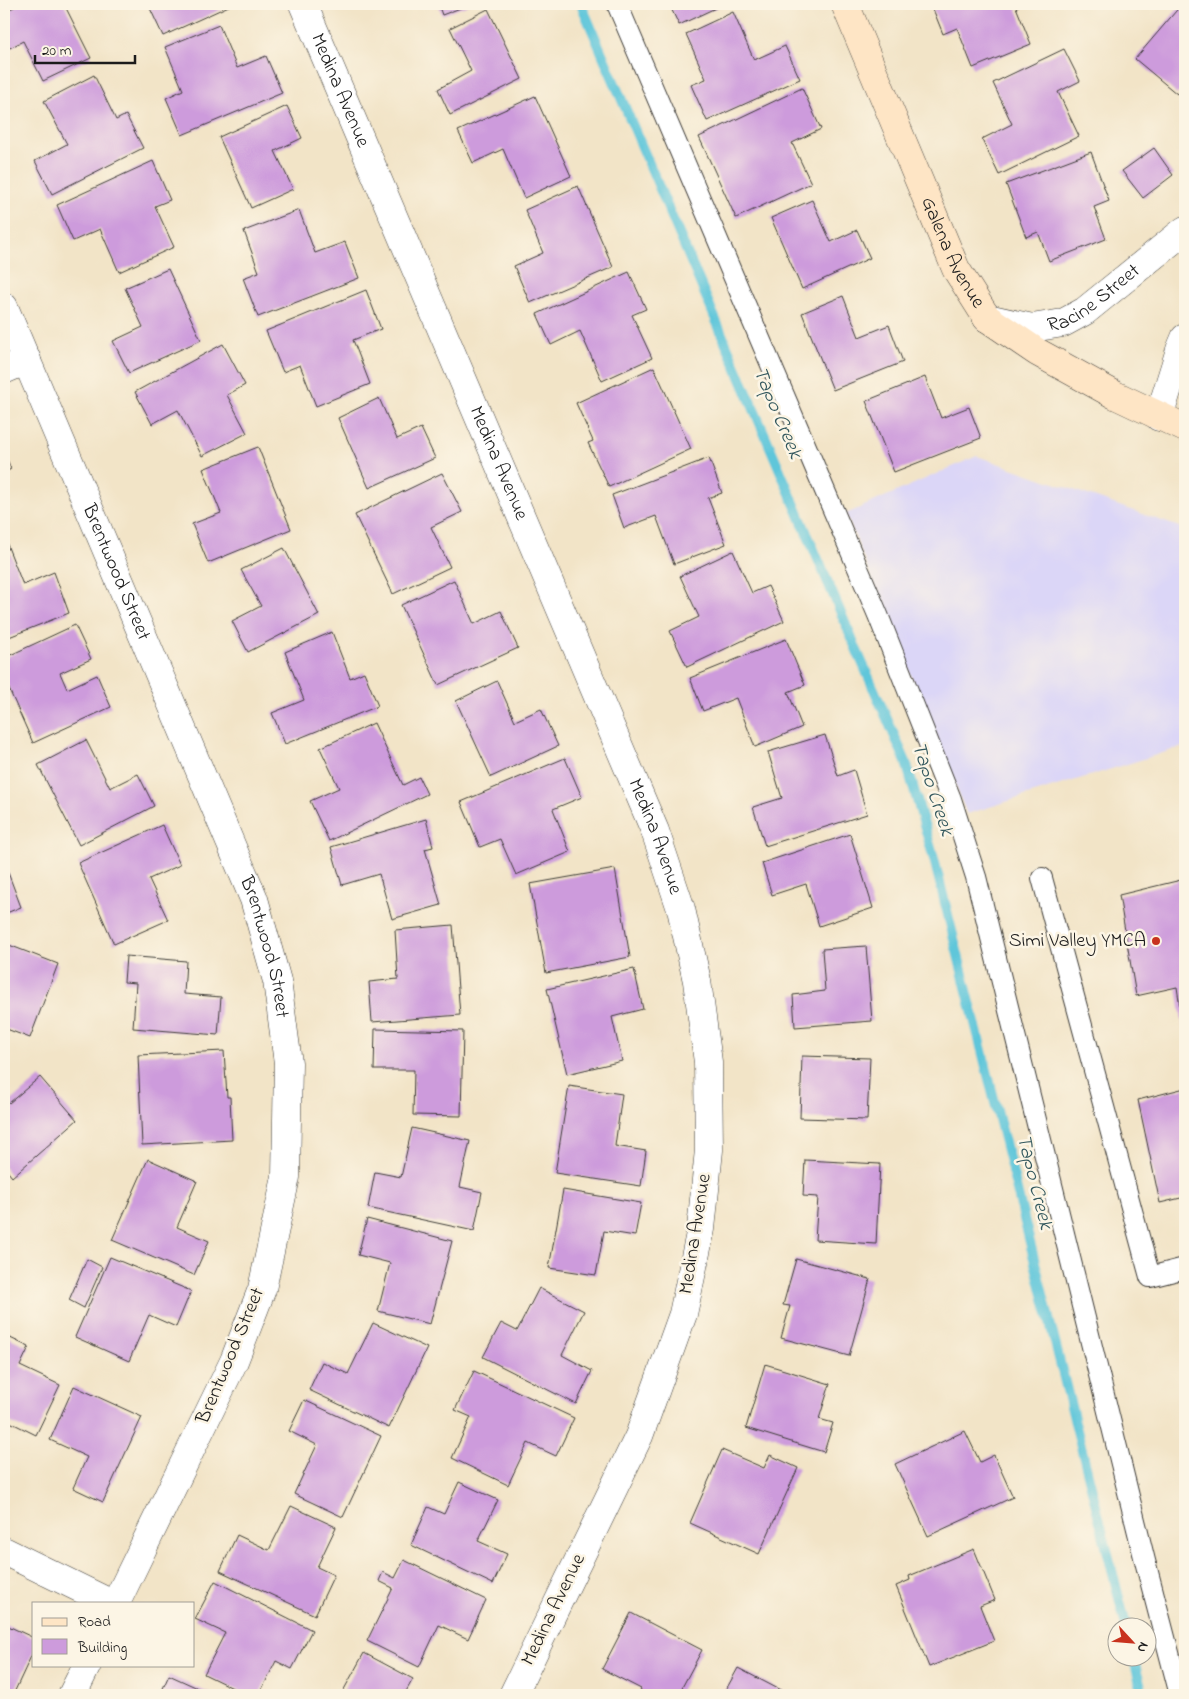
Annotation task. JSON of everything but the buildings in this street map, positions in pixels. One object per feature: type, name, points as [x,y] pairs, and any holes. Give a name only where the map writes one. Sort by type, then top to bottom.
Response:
[{"type":"street","name":"Medina Avenue","points":[[303,4],[655,831],[681,909],[697,981],[708,1062],[709,1150],[701,1229],[683,1314],[639,1436],[513,1695]]},
{"type":"street","name":"Galena Avenue","points":[[845,4],[956,269],[987,318],[1037,352],[1160,417],[1185,428]]},
{"type":"street","name":"Racine Street","points":[[987,318],[1032,328],[1063,323],[1085,311],[1185,230]]},
{"type":"street","name":"Brentwood Street","points":[[4,307],[15,365],[254,899],[277,981],[288,1063],[286,1177],[262,1289],[234,1361],[116,1602]]},
{"type":"street","points":[[1160,417],[1185,338]]},
{"type":"street","points":[[4,1551],[108,1602]]},
{"type":"street","points":[[72,1695],[86,1666]]},
{"type":"lane","points":[[617,4],[878,615],[954,808],[976,878],[1180,1695]]},
{"type":"lane","points":[[1042,878],[1150,1277],[1185,1268]]},
{"type":"shaded area","points":[[977,456],[1185,529],[1185,746],[967,814],[846,514]]},
{"type":"waterway","name":"Tapo Creek","points":[[581,4],[906,762],[934,859],[1123,1616]]},
{"type":"waterway","name":"Tapo Creek","points":[[1136,1666],[1143,1695]]},
{"type":"place","name":"Simi Valley YMCA","points":[[1156,941]]}]
